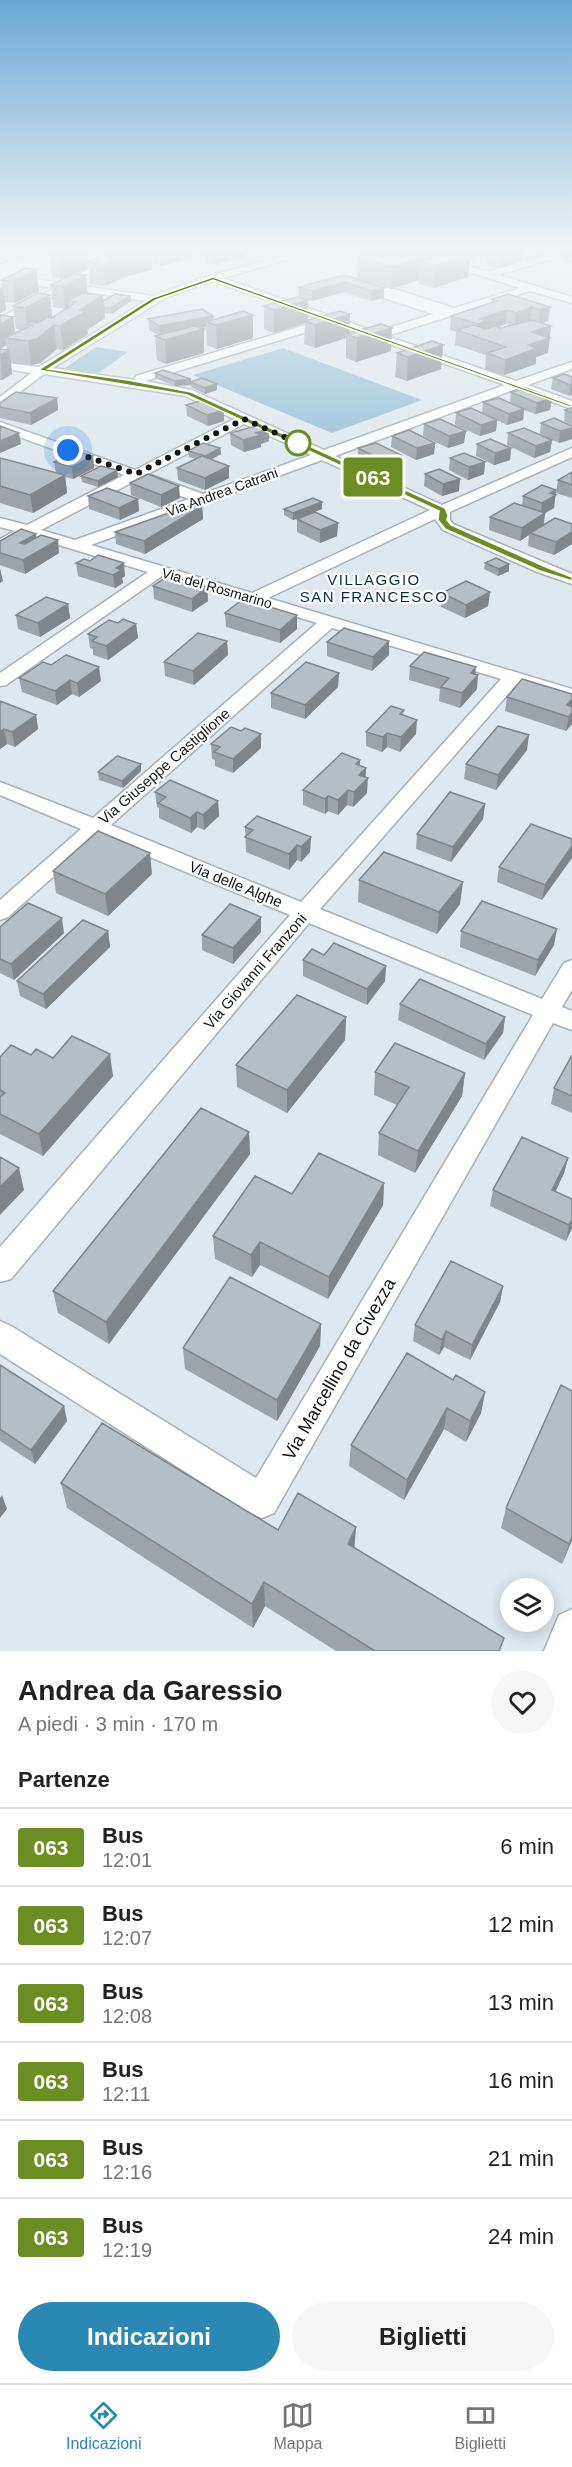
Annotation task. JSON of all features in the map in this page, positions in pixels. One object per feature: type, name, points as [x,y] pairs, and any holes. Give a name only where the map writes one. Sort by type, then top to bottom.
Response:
[{"type":"street","points":[[0,403],[42,370],[111,326]]},
{"type":"street","points":[[128,382],[315,326]]},
{"type":"street","points":[[346,326],[572,405]]},
{"type":"street","points":[[374,336],[406,326]]},
{"type":"street","points":[[0,365],[128,382],[188,393],[325,454],[442,510],[444,515],[442,520],[448,527],[543,569],[572,579]]},
{"type":"street","name":"Via Andrea Catrani","points":[[75,545],[572,365]]},
{"type":"street","points":[[0,545],[26,529],[244,419]]},
{"type":"street","points":[[0,426],[204,499]]},
{"type":"street","points":[[255,598],[442,510],[572,453]]},
{"type":"street","name":"Via del Rosmarino","points":[[0,522],[572,695]]},
{"type":"street","points":[[0,681],[159,570]]},
{"type":"street","name":"Via Giuseppe Castiglione","points":[[0,912],[329,622]]},
{"type":"street","name":"Via Giovanni Franzoni","points":[[0,1269],[305,912],[513,677]]},
{"type":"street","name":"Via delle Alghe","points":[[0,788],[560,1016]]},
{"type":"street","name":"Via Marcellino da Civezza","points":[[0,1336],[262,1501],[560,1016],[572,969]]},
{"type":"street","points":[[563,1651],[572,1628]]},
{"type":"shaded area","points":[[96,347],[128,352],[98,373],[65,368]]},
{"type":"shaded area","points":[[283,348],[422,400],[332,433],[193,375]]},
{"type":"building","points":[[30,326],[53,326],[37,339],[28,341],[5,338]]},
{"type":"building","points":[[194,326],[204,329],[165,340],[155,336]]},
{"type":"building","points":[[374,326],[392,328],[357,338],[346,334]]},
{"type":"building","points":[[470,326],[486,329],[495,326],[501,328],[551,326],[532,332],[550,338],[528,345],[537,348],[505,360],[487,353],[506,347],[457,330]]},
{"type":"building","points":[[432,341],[443,345],[408,357],[397,353]]},
{"type":"building","points":[[0,349],[9,350],[0,355]]},
{"type":"building","points":[[163,370],[191,379],[175,381],[155,373]]},
{"type":"building","points":[[564,374],[572,377],[572,385],[553,378]]},
{"type":"building","points":[[202,378],[217,384],[205,388],[190,382]]},
{"type":"building","points":[[526,388],[552,398],[537,403],[511,392]]},
{"type":"building","points":[[16,392],[57,398],[30,413],[0,407],[0,403]]},
{"type":"building","points":[[499,398],[524,409],[509,414],[483,402]]},
{"type":"building","points":[[203,400],[224,410],[207,415],[186,405]]},
{"type":"building","points":[[471,408],[497,420],[481,425],[456,413]]},
{"type":"building","points":[[554,418],[572,428],[560,431],[541,423]]},
{"type":"building","points":[[440,419],[466,431],[449,436],[424,424]]},
{"type":"building","points":[[260,425],[269,429],[256,433],[261,435],[243,440],[230,433]]},
{"type":"building","points":[[0,426],[19,433],[0,441]]},
{"type":"building","points":[[524,428],[552,440],[536,446],[508,433]]},
{"type":"building","points":[[409,430],[435,443],[417,448],[392,436]]},
{"type":"building","points":[[490,439],[511,448],[495,453],[477,444]]},
{"type":"building","points":[[203,443],[220,448],[206,456],[188,451]]},
{"type":"building","points":[[376,443],[401,455],[383,461],[358,448]]},
{"type":"building","points":[[76,451],[93,456],[72,467],[54,462]]},
{"type":"building","points":[[464,453],[485,462],[469,467],[450,458]]},
{"type":"building","points":[[202,456],[229,466],[205,478],[177,468]]},
{"type":"building","points":[[0,458],[65,475],[30,495],[0,486]]},
{"type":"building","points":[[101,466],[117,470],[98,481],[81,476]]},
{"type":"building","points":[[439,469],[460,479],[443,484],[425,474]]},
{"type":"building","points":[[572,472],[572,485],[558,480]]},
{"type":"building","points":[[148,474],[179,486],[161,495],[130,483]]},
{"type":"building","points":[[542,485],[556,490],[550,493],[556,495],[542,503],[523,496]]},
{"type":"building","points":[[107,488],[138,499],[119,508],[88,496]]},
{"type":"building","points":[[313,498],[322,502],[293,513],[284,509]]},
{"type":"building","points":[[514,503],[545,513],[522,528],[490,517]]},
{"type":"building","points":[[194,504],[202,506],[144,541],[115,532]]},
{"type":"building","points":[[315,512],[338,523],[320,530],[297,519]]},
{"type":"building","points":[[555,518],[572,524],[572,532],[556,542],[530,533]]},
{"type":"building","points":[[21,529],[36,534],[20,543],[25,544],[41,535],[58,540],[23,560],[0,553],[0,541]]},
{"type":"building","points":[[98,555],[124,563],[116,568],[122,570],[113,575],[76,563],[84,559],[90,561]]},
{"type":"building","points":[[496,558],[509,564],[499,569],[485,563]]},
{"type":"building","points":[[169,575],[207,587],[192,599],[153,586]]},
{"type":"building","points":[[466,581],[490,592],[466,605],[442,593]]},
{"type":"building","points":[[46,597],[68,604],[38,623],[16,615]]},
{"type":"building","points":[[243,599],[297,615],[280,630],[225,613]]},
{"type":"building","points":[[123,619],[136,624],[106,646],[92,641],[97,637],[88,634],[109,620],[118,623]]},
{"type":"building","points":[[344,628],[389,641],[373,657],[327,642]]},
{"type":"building","points":[[198,633],[227,641],[193,671],[164,662]]},
{"type":"building","points":[[424,652],[476,667],[471,673],[478,675],[462,693],[441,687],[449,678],[410,666]]},
{"type":"building","points":[[66,655],[99,667],[77,683],[70,680],[55,691],[19,678],[43,662],[51,665]]},
{"type":"building","points":[[306,662],[339,673],[305,705],[271,693]]},
{"type":"building","points":[[522,679],[572,694],[572,699],[567,705],[572,707],[569,717],[507,697]]},
{"type":"building","points":[[0,701],[36,715],[12,732],[4,729],[0,732]]},
{"type":"building","points":[[391,706],[404,710],[400,714],[417,720],[401,737],[387,733],[383,737],[366,732]]},
{"type":"building","points":[[498,726],[529,735],[498,775],[466,764]]},
{"type":"building","points":[[231,727],[241,731],[245,728],[261,734],[233,759],[214,752],[220,747],[211,744]]},
{"type":"building","points":[[342,753],[360,760],[356,764],[366,768],[359,775],[368,778],[354,792],[348,790],[338,800],[328,796],[325,799],[303,790]]},
{"type":"building","points":[[117,756],[141,764],[122,781],[98,772]]},
{"type":"building","points":[[170,780],[218,801],[203,815],[197,812],[190,818],[158,803],[166,797],[155,792]]},
{"type":"building","points":[[450,792],[485,804],[453,847],[417,834]]},
{"type":"building","points":[[257,816],[311,837],[301,847],[297,845],[289,854],[245,837],[253,830],[245,827]]},
{"type":"building","points":[[531,824],[572,839],[572,846],[545,885],[499,867]]},
{"type":"building","points":[[98,831],[150,853],[105,894],[53,871]]},
{"type":"building","points":[[384,852],[463,882],[439,912],[359,880]]},
{"type":"building","points":[[482,901],[557,929],[538,960],[461,931]]},
{"type":"building","points":[[28,903],[62,918],[11,964],[0,959],[0,927]]},
{"type":"building","points":[[230,904],[261,917],[233,948],[202,935]]},
{"type":"building","points":[[83,920],[108,931],[43,994],[17,981]]},
{"type":"building","points":[[334,943],[386,966],[367,989],[303,960],[312,949],[324,955]]},
{"type":"building","points":[[420,979],[505,1017],[486,1044],[400,1004]]},
{"type":"building","points":[[297,995],[346,1017],[287,1090],[236,1065]]},
{"type":"building","points":[[72,1036],[110,1054],[39,1134],[0,1114],[0,1097],[5,1093],[0,1090],[0,1057],[11,1045],[31,1055],[36,1049],[53,1058]]},
{"type":"building","points":[[395,1043],[465,1073],[418,1151],[379,1133],[409,1087],[375,1072]]},
{"type":"building","points":[[572,1055],[572,1096],[554,1088]]},
{"type":"building","points":[[201,1108],[249,1132],[106,1322],[53,1291]]},
{"type":"building","points":[[522,1137],[568,1158],[552,1190],[572,1199],[572,1220],[569,1225],[493,1190]]},
{"type":"building","points":[[319,1153],[384,1183],[329,1277],[260,1242],[251,1255],[213,1236],[255,1176],[292,1194]]},
{"type":"building","points":[[0,1157],[19,1168],[0,1187]]},
{"type":"building","points":[[451,1261],[503,1286],[472,1345],[446,1331],[442,1340],[415,1325]]},
{"type":"building","points":[[230,1277],[321,1324],[277,1400],[183,1348]]},
{"type":"building","points":[[407,1353],[453,1380],[456,1375],[485,1392],[470,1421],[447,1408],[407,1480],[351,1445]]},
{"type":"building","points":[[0,1365],[64,1406],[31,1450],[0,1429]]},
{"type":"building","points":[[561,1385],[572,1391],[572,1537],[569,1544],[506,1508]]},
{"type":"building","points":[[102,1423],[278,1530],[298,1493],[356,1527],[348,1544],[504,1638],[499,1651],[375,1651],[264,1582],[252,1604],[61,1483]]},
{"type":"bus line","name":"063","points":[[112,326],[42,370],[163,387],[188,393],[325,454],[442,510],[444,515],[442,520],[448,527],[543,569],[572,579]]},
{"type":"bus line","name":"063","points":[[346,326],[572,405]]},
{"type":"district","name":"VILLAGGIO SAN FRANCESCO","points":[[374,588]]},
{"type":"route","points":[[68,450],[136,474],[244,419],[305,446],[298,443]]}]
